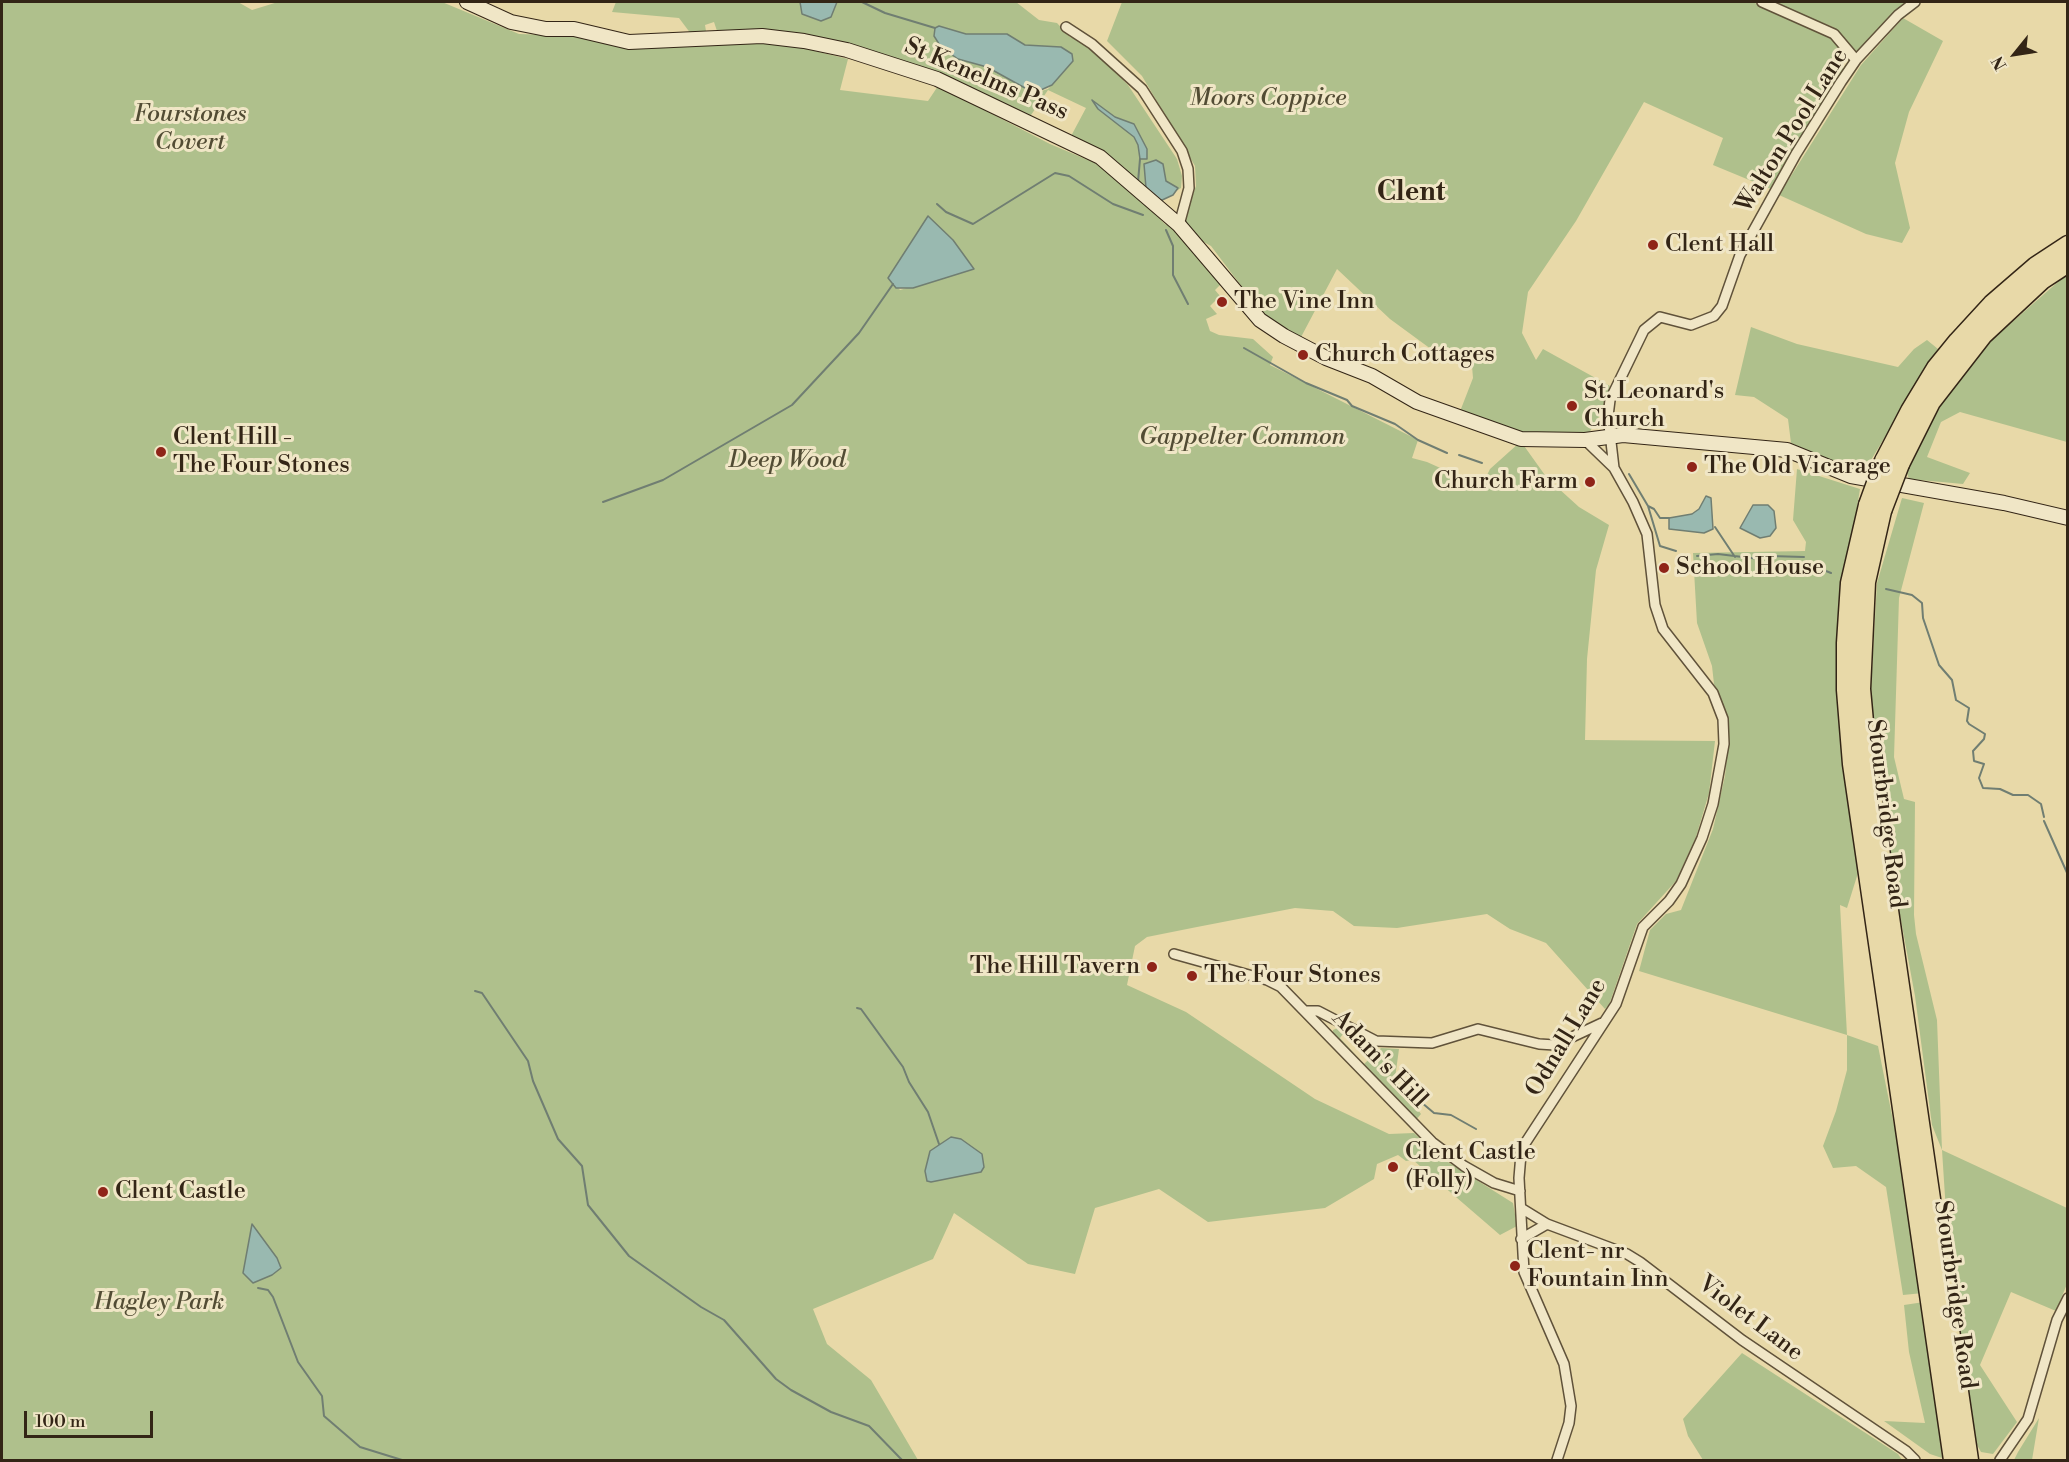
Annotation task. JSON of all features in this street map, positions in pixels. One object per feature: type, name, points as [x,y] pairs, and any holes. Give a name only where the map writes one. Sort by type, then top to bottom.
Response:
[{"type":"highway","name":"Stourbridge Road","points":[[1960,1452],[1851,764],[1846,690],[1850,583],[1910,411],[1936,368],[1992,303],[2036,266],[2067,245]]},
{"type":"highway","name":"Stourbridge Road","points":[[1892,462],[1930,402],[1983,335],[2042,280],[2067,263]]},
{"type":"street","name":"St Kenelms Pass","points":[[467,2],[511,22],[531,27],[574,29],[629,42],[762,36],[847,50],[937,79],[1069,140],[1100,157],[1179,225],[1219,268],[1260,320],[1284,336],[1449,415],[1521,439],[1585,440],[1611,436],[1787,450],[1851,476],[2004,503],[2067,518]]},
{"type":"street","points":[[1762,2],[1834,34],[1856,60]]},
{"type":"street","name":"Walton Pool Lane","points":[[1611,436],[1608,416],[1610,400],[1644,330],[1660,317],[1691,325],[1714,316],[1722,306],[1740,255],[1796,154],[1856,60],[1898,15],[1915,2]]},
{"type":"street","points":[[1066,27],[1092,44],[1142,89],[1182,151],[1188,169],[1189,188],[1179,225]]},
{"type":"street","name":"Odnall Lane","points":[[1611,436],[1614,468]]},
{"type":"street","name":"Odnall Lane","points":[[1557,1461],[1572,1406],[1564,1364],[1524,1272],[1519,1164],[1524,1145],[1616,1004],[1643,927],[1669,901],[1681,884],[1702,838],[1722,764],[1724,744],[1723,719],[1713,693],[1663,629],[1655,605],[1647,534],[1633,502],[1614,468],[1585,440]]},
{"type":"street","name":"Adam's Hill","points":[[1174,954],[1267,980],[1281,987],[1432,1142],[1494,1183],[1520,1191]]},
{"type":"street","points":[[1306,1011],[1318,1011],[1376,1041],[1432,1043],[1478,1029],[1539,1044],[1555,1045],[1602,1023]]},
{"type":"street","points":[[1327,1034],[1337,1021]]},
{"type":"street","name":"Violet Lane","points":[[1521,1208],[1547,1224],[1627,1254],[1640,1262],[1742,1340],[1906,1451],[1915,1461]]},
{"type":"street","points":[[1521,1239],[1547,1224]]},
{"type":"street","points":[[2001,1461],[2028,1419],[2057,1320],[2067,1298]]},
{"type":"green space","points":[[2,2],[238,2],[252,10],[278,2],[442,2],[519,34],[749,41],[790,45],[848,59],[840,90],[928,101],[938,86],[1050,144],[1095,163],[1132,191],[1165,224],[1174,228],[1221,284],[1215,290],[1220,296],[1210,306],[1217,314],[1206,319],[1210,331],[1219,335],[1253,339],[1273,357],[1270,365],[1418,440],[1412,458],[1427,462],[1478,485],[1483,483],[1490,469],[1519,443],[1522,443],[1547,478],[1579,507],[1609,525],[1596,570],[1587,659],[1585,740],[1715,741],[1709,793],[1696,837],[1676,881],[1637,924],[1609,1005],[1605,1009],[1546,943],[1510,929],[1487,914],[1397,928],[1354,926],[1333,911],[1295,908],[1197,927],[1147,937],[1135,946],[1127,985],[1186,1012],[1315,1099],[1389,1134],[1414,1133],[1448,1162],[1513,1203],[1517,1226],[1500,1235],[1413,1160],[1406,1161],[1398,1155],[1377,1164],[1374,1179],[1325,1208],[1208,1222],[1159,1189],[1095,1208],[1075,1274],[1028,1264],[954,1213],[933,1259],[813,1309],[827,1344],[871,1380],[918,1460],[2,1460]],"holes":[[[945,232],[973,269],[900,290],[889,278],[916,234]]]},
{"type":"green space","points":[[616,2],[1016,2],[1039,20],[1057,23],[1070,37],[1086,43],[1128,85],[1177,159],[1182,176],[1181,188],[1156,204],[1114,159],[1070,138],[1086,108],[1048,90],[1029,118],[802,37],[717,31],[714,22],[705,25],[706,31],[691,34],[679,18],[612,12]],"holes":[[[939,26],[966,34],[1007,34],[1025,45],[1061,47],[1073,61],[1048,89],[1035,93],[987,67],[958,59],[941,47]]]},
{"type":"green space","name":"Moors Coppice","points":[[1122,2],[1753,2],[1832,39],[1842,50],[1843,69],[1771,189],[1713,165],[1723,138],[1644,102],[1576,221],[1528,292],[1522,333],[1536,360],[1543,349],[1610,386],[1602,412],[1589,433],[1550,436],[1516,431],[1459,414],[1473,378],[1472,366],[1435,352],[1390,319],[1337,269],[1300,339],[1264,316],[1211,246],[1200,240],[1183,221],[1196,186],[1195,166],[1142,76],[1107,41]]},
{"type":"green space","points":[[1779,2],[1906,2],[1856,52],[1833,27],[1777,5]]},
{"type":"green space","points":[[1903,18],[1943,41],[1909,112],[1895,163],[1910,228],[1902,243],[1866,234],[1779,195],[1861,65]]},
{"type":"green space","points":[[2067,274],[2067,442],[1960,412],[1941,422],[1927,457],[1970,473],[1963,484],[1909,479],[1906,470],[1952,385],[1994,338]]},
{"type":"green space","points":[[1751,327],[1797,344],[1898,367],[1914,349],[1927,340],[1938,349],[1865,470],[1851,470],[1791,443],[1788,419],[1754,397],[1735,395]]},
{"type":"green space","points":[[1797,469],[1860,489],[1839,617],[1845,764],[1858,873],[1847,908],[1840,905],[1847,1035],[1639,971],[1650,930],[1666,914],[1681,910],[1713,829],[1725,776],[1729,735],[1726,714],[1714,684],[1712,666],[1697,623],[1693,553],[1805,551],[1806,542],[1793,520]]},
{"type":"green space","points":[[1902,498],[1924,503],[1899,598],[1894,757],[1904,799],[1915,802],[1914,915],[1916,934],[1937,1020],[1942,1150],[1932,1125],[1915,996],[1880,807],[1871,689],[1877,583]]},
{"type":"green space","points":[[1340,1027],[1346,1030],[1340,1038],[1364,1064],[1381,1048],[1399,1049],[1395,1078],[1421,1114],[1415,1121],[1364,1065],[1361,1067],[1333,1036],[1333,1030]]},
{"type":"green space","points":[[1847,1035],[1878,1046],[1904,1175],[1923,1293],[1903,1295],[1886,1187],[1856,1166],[1833,1168],[1823,1146],[1836,1111],[1847,1070]]},
{"type":"green space","points":[[1942,1150],[2067,1208],[2067,1284],[2056,1311],[2011,1292],[1980,1365],[2017,1422],[1993,1454],[1981,1452],[1977,1445],[1950,1274]]},
{"type":"green space","points":[[1924,1302],[1942,1458],[1930,1454],[1884,1421],[1925,1423],[1909,1352],[1904,1305]]},
{"type":"green space","points":[[1742,1353],[1898,1454],[1902,1460],[1703,1460],[1688,1436],[1683,1419]]},
{"type":"green space","points":[[2039,1418],[2032,1460],[2014,1460],[2018,1452]]},
{"type":"water","points":[[800,2],[837,2],[831,17],[821,21],[802,14]]},
{"type":"water","points":[[939,26],[966,34],[1007,34],[1025,45],[1061,47],[1072,54],[1073,61],[1052,85],[1034,93],[987,67],[958,59],[941,47],[934,36],[935,28]]},
{"type":"water","points":[[1092,100],[1115,117],[1134,124],[1147,149],[1147,159],[1140,159],[1134,137],[1098,109]]},
{"type":"water","points":[[1156,160],[1163,164],[1166,181],[1178,188],[1173,195],[1160,201],[1146,188],[1144,164]]},
{"type":"water","points":[[928,216],[953,240],[974,269],[913,288],[896,288],[888,278]]},
{"type":"water","points":[[1706,496],[1711,498],[1713,529],[1704,533],[1669,529],[1669,518],[1692,514],[1699,509]]},
{"type":"water","points":[[1753,505],[1768,505],[1774,511],[1776,528],[1770,536],[1760,538],[1740,528]]},
{"type":"water","points":[[951,1137],[961,1139],[982,1154],[984,1167],[981,1172],[927,1181],[925,1171],[930,1151]]},
{"type":"water","points":[[252,1224],[277,1258],[281,1268],[272,1275],[253,1283],[243,1273]]},
{"type":"waterway","points":[[862,2],[885,13],[935,28]]},
{"type":"waterway","points":[[1138,182],[1140,159]]},
{"type":"waterway","points":[[937,204],[946,212],[973,224],[1055,173],[1069,176],[1113,204],[1143,215]]},
{"type":"waterway","points":[[1166,230],[1173,246],[1173,275],[1188,304]]},
{"type":"waterway","points":[[603,502],[663,480],[792,405],[859,333],[893,284]]},
{"type":"waterway","points":[[1244,348],[1306,383],[1347,400],[1352,406],[1395,424],[1418,440],[1447,453]]},
{"type":"waterway","points":[[1459,455],[1482,463]]},
{"type":"waterway","points":[[1629,474],[1648,506],[1660,546],[1676,551]]},
{"type":"waterway","points":[[1648,506],[1654,509],[1660,518],[1669,518]]},
{"type":"waterway","points":[[1715,527],[1735,557]]},
{"type":"waterway","points":[[1697,556],[1718,554],[1759,559],[1770,556],[1804,557]]},
{"type":"waterway","points":[[1809,564],[1831,573]]},
{"type":"waterway","points":[[1886,589],[1912,595],[1922,603],[1923,618],[1939,665],[1952,680],[1956,700],[1969,708],[1967,721],[1985,734],[1984,739],[1973,751],[1974,761],[1984,764],[1979,778],[1983,788],[2000,789],[2013,795],[2028,795],[2041,804],[2044,817]]},
{"type":"waterway","points":[[2044,821],[2068,875]]},
{"type":"waterway","points":[[475,991],[482,993],[528,1061],[533,1081],[558,1139],[582,1166],[588,1205],[629,1256],[701,1307],[724,1320],[776,1379],[831,1412],[869,1426],[902,1460]]},
{"type":"waterway","points":[[857,1008],[861,1009],[903,1067],[909,1082],[928,1112],[939,1144]]},
{"type":"waterway","points":[[1415,1097],[1434,1113],[1451,1115],[1476,1129]]},
{"type":"waterway","points":[[258,1288],[268,1290],[273,1297],[298,1362],[322,1396],[324,1416],[360,1447],[402,1460]]},
{"type":"place","name":"Clent Hall","points":[[1653,245]]},
{"type":"place","name":"The Vine Inn","points":[[1222,302]]},
{"type":"place","name":"Church Cottages","points":[[1303,355]]},
{"type":"place","name":"St. Leonard's Church","points":[[1572,406]]},
{"type":"place","name":"Clent Hill - The Four Stones","points":[[161,452]]},
{"type":"place","name":"The Old Vicarage","points":[[1692,467]]},
{"type":"place","name":"Church Farm","points":[[1590,482]]},
{"type":"place","name":"School House","points":[[1664,568]]},
{"type":"place","name":"The Hill Tavern","points":[[1152,967]]},
{"type":"place","name":"The Four Stones","points":[[1192,976]]},
{"type":"place","name":"Clent Castle (Folly)","points":[[1393,1167]]},
{"type":"place","name":"Clent Castle","points":[[103,1192]]},
{"type":"place","name":"Clent- nr Fountain Inn","points":[[1515,1266]]},
{"type":"district","name":"Clent","points":[[1411,194]]},
{"type":"park label","name":"Fourstones Covert","points":[[190,129]]},
{"type":"park label","name":"Gappelter Common","points":[[1242,438]]},
{"type":"park label","name":"Deep Wood","points":[[787,461]]},
{"type":"park label","name":"Hagley Park","points":[[159,1303]]}]
